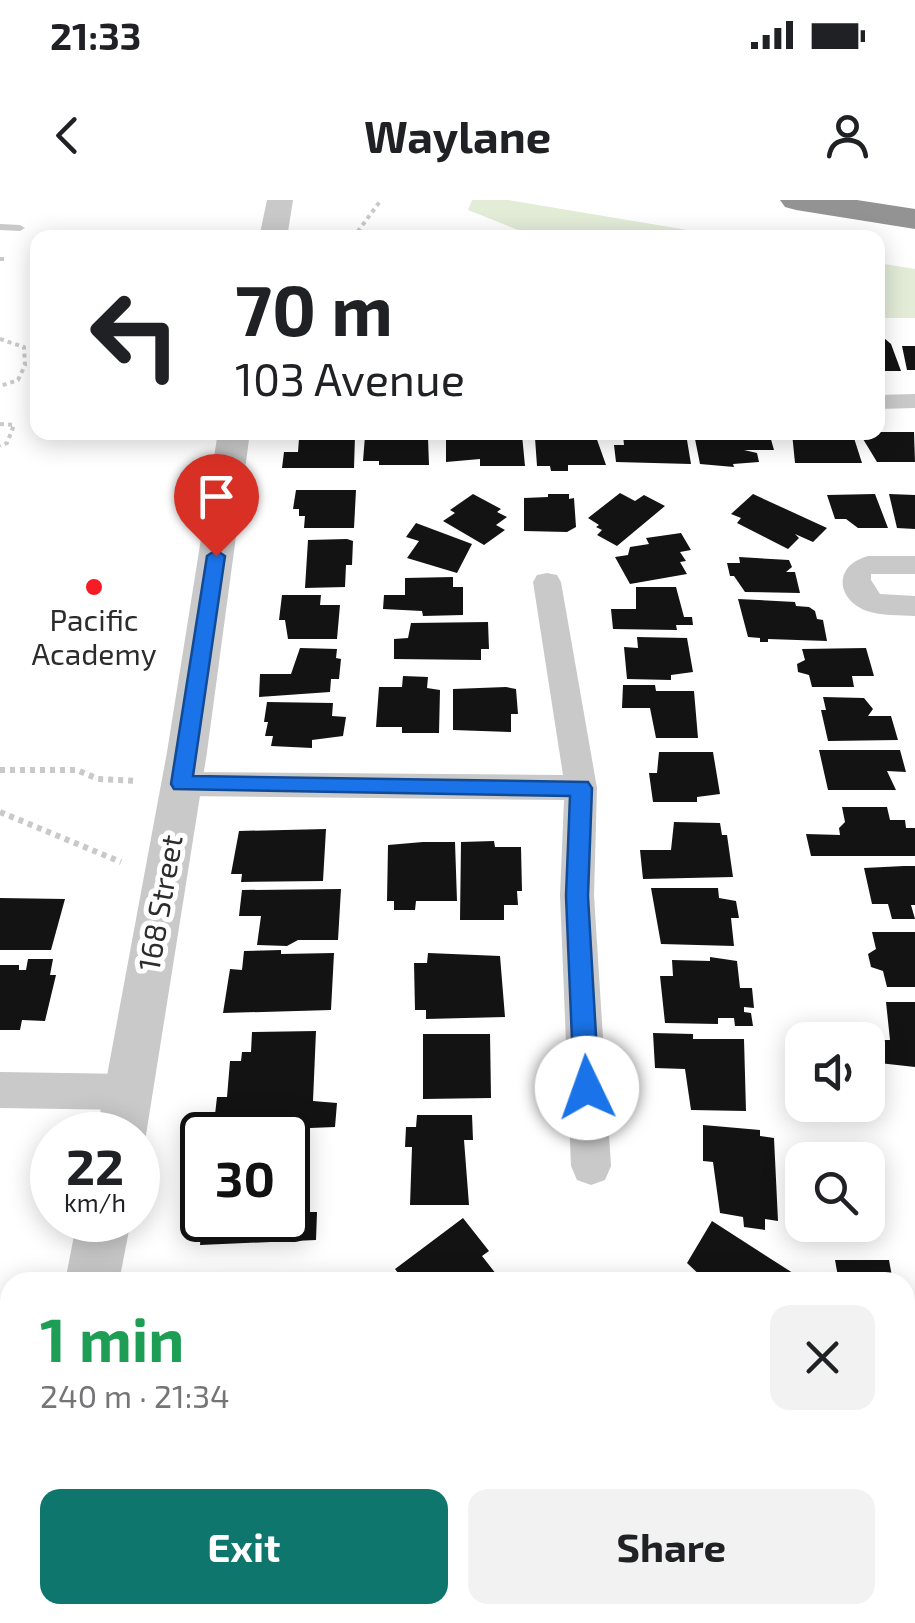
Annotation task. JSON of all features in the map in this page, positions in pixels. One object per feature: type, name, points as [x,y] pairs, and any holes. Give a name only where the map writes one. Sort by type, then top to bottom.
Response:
[{"type":"highway","points":[[796,200],[915,219]]},
{"type":"street","points":[[274,230],[280,200]]},
{"type":"street","points":[[885,402],[915,402]]},
{"type":"street","name":"168 Street","points":[[125,1112],[181,784],[233,440]]},
{"type":"street","points":[[915,565],[868,564],[858,569],[856,577],[857,586],[872,603],[915,606]]},
{"type":"street","points":[[547,582],[581,788],[577,896],[591,1166]]},
{"type":"street","points":[[181,784],[581,788]]},
{"type":"street","points":[[0,1090],[129,1092]]},
{"type":"street","points":[[94,1272],[100,1242]]},
{"type":"lane","points":[[0,227],[20,228]]},
{"type":"path","points":[[358,230],[381,200]]},
{"type":"path","points":[[0,259],[8,259]]},
{"type":"path","points":[[0,339],[24,347],[18,380],[0,386]]},
{"type":"path","points":[[23,369],[30,369]]},
{"type":"path","points":[[0,424],[14,425],[8,443],[0,446]]},
{"type":"path","points":[[0,770],[77,770],[98,779],[137,781]]},
{"type":"path","points":[[0,812],[121,862]]},
{"type":"green space","points":[[472,200],[508,200],[687,230],[518,230],[468,210]]},
{"type":"green space","points":[[885,264],[915,269],[915,318],[885,318]]},
{"type":"building","points":[[885,339],[891,344],[901,371],[885,371]]},
{"type":"building","points":[[902,346],[915,346],[915,370],[907,370]]},
{"type":"building","points":[[885,432],[914,432],[915,462],[877,462],[864,440],[885,440]]},
{"type":"building","points":[[299,440],[355,440],[354,468],[282,468],[284,452],[298,452]]},
{"type":"building","points":[[365,440],[428,440],[429,465],[379,465],[379,461],[363,461]]},
{"type":"building","points":[[446,440],[522,440],[525,466],[480,466],[480,459],[446,462]]},
{"type":"building","points":[[535,440],[597,440],[606,465],[568,465],[568,471],[537,466]]},
{"type":"building","points":[[624,440],[687,440],[691,464],[616,462],[614,445],[624,445]]},
{"type":"building","points":[[695,440],[771,440],[774,450],[744,450],[757,453],[759,462],[733,464],[734,467],[700,464]]},
{"type":"building","points":[[793,440],[855,440],[862,463],[795,463]]},
{"type":"building","points":[[296,490],[356,490],[354,528],[304,528],[305,516],[299,516],[299,509],[293,509]]},
{"type":"building","points":[[620,493],[635,501],[644,495],[665,506],[617,546],[597,535],[602,530],[588,518]]},
{"type":"building","points":[[473,494],[501,509],[497,512],[507,517],[496,525],[505,530],[484,545],[443,521],[455,513],[450,510]]},
{"type":"building","points":[[569,494],[569,499],[574,498],[576,527],[567,532],[524,531],[524,498]]},
{"type":"building","points":[[753,494],[827,528],[813,542],[795,534],[799,538],[788,549],[737,523],[741,518],[731,514]]},
{"type":"building","points":[[875,494],[888,528],[858,528],[846,519],[835,519],[827,495]]},
{"type":"building","points":[[889,494],[915,495],[915,529],[897,528]]},
{"type":"building","points":[[416,523],[472,544],[457,573],[407,558],[419,541],[406,537]]},
{"type":"building","points":[[681,533],[691,550],[680,552],[686,561],[680,562],[687,574],[630,584],[615,557],[628,555],[630,547],[649,544],[646,538]]},
{"type":"building","points":[[308,540],[353,541],[352,565],[346,565],[345,587],[305,588]]},
{"type":"building","points":[[739,557],[789,560],[792,567],[786,572],[795,572],[800,593],[745,592],[730,576],[727,563],[740,563]]},
{"type":"building","points":[[453,577],[453,587],[463,587],[463,615],[423,616],[422,611],[383,609],[384,595],[405,595],[405,578]]},
{"type":"building","points":[[636,587],[676,587],[684,617],[692,617],[693,625],[676,625],[677,630],[613,629],[611,609],[636,609]]},
{"type":"building","points":[[282,595],[321,595],[320,605],[340,605],[337,639],[288,639],[285,620],[279,620]]},
{"type":"building","points":[[738,599],[795,602],[796,606],[809,607],[817,619],[823,620],[827,641],[760,642],[760,638],[748,637]]},
{"type":"building","points":[[488,622],[489,649],[481,649],[481,660],[394,659],[394,639],[408,638],[411,623]]},
{"type":"building","points":[[637,637],[687,638],[693,672],[671,675],[671,680],[627,679],[624,647],[638,648]]},
{"type":"building","points":[[300,648],[337,649],[336,658],[341,659],[339,679],[331,679],[330,692],[259,697],[260,674],[291,674]]},
{"type":"building","points":[[866,648],[874,676],[852,676],[854,687],[812,687],[809,675],[798,672],[797,664],[805,660],[802,649]]},
{"type":"building","points":[[403,676],[428,677],[427,688],[440,690],[439,733],[402,733],[402,727],[376,727],[379,687],[402,687]]},
{"type":"building","points":[[623,685],[655,685],[656,691],[694,691],[698,738],[656,738],[650,708],[622,708]]},
{"type":"building","points":[[453,689],[516,689],[518,714],[511,714],[511,732],[453,730]]},
{"type":"building","points":[[823,697],[864,698],[873,709],[868,716],[891,716],[898,740],[828,741],[821,710],[826,710]]},
{"type":"building","points":[[267,702],[333,703],[332,716],[346,717],[343,736],[312,740],[312,748],[271,746],[273,736],[265,736]]},
{"type":"building","points":[[819,750],[900,750],[906,772],[887,771],[896,790],[828,790]]},
{"type":"building","points":[[659,752],[713,752],[720,794],[697,797],[697,802],[653,802],[649,773],[657,773]]},
{"type":"building","points":[[842,807],[887,807],[890,820],[905,820],[906,828],[915,828],[915,856],[811,856],[806,834],[840,835],[839,828],[845,822]]},
{"type":"building","points":[[674,822],[720,823],[722,835],[727,835],[733,877],[643,879],[640,850],[671,850]]},
{"type":"building","points":[[326,829],[323,881],[241,882],[242,874],[231,874],[239,831]]},
{"type":"building","points":[[494,841],[495,847],[521,847],[522,891],[517,891],[518,905],[504,905],[504,920],[460,920],[461,842]]},
{"type":"building","points":[[455,842],[457,901],[416,901],[415,910],[394,910],[394,901],[387,901],[388,845]]},
{"type":"building","points":[[915,866],[915,905],[911,905],[915,919],[892,919],[888,904],[872,904],[864,868]]},
{"type":"building","points":[[651,888],[718,888],[719,898],[736,901],[739,918],[731,918],[734,946],[661,944]]},
{"type":"building","points":[[341,889],[338,940],[257,945],[261,916],[239,916],[242,890]]},
{"type":"building","points":[[0,898],[65,899],[51,950],[0,950]]},
{"type":"building","points":[[872,932],[915,932],[915,987],[887,987],[883,971],[871,967],[868,954],[876,949]]},
{"type":"building","points":[[281,950],[281,954],[334,953],[331,1010],[223,1013],[230,969],[242,970],[244,951]]},
{"type":"building","points":[[428,953],[500,956],[505,1017],[426,1019],[426,1010],[415,1010],[414,963],[427,963]]},
{"type":"building","points":[[710,957],[737,961],[740,988],[752,988],[754,1008],[744,1007],[744,1012],[751,1013],[753,1026],[735,1026],[734,1018],[718,1018],[718,1024],[665,1023],[660,976],[673,976],[672,960],[710,961]]},
{"type":"building","points":[[28,959],[53,959],[50,975],[56,975],[45,1021],[22,1020],[20,1030],[0,1030],[0,965],[19,965],[19,970],[26,970]]},
{"type":"building","points":[[886,1002],[915,1002],[915,1067],[885,1064],[885,1040],[890,1040]]},
{"type":"building","points":[[316,1031],[313,1101],[337,1103],[335,1127],[310,1128],[310,1112],[215,1112],[217,1097],[227,1097],[230,1061],[241,1061],[242,1052],[251,1052],[252,1032]]},
{"type":"building","points":[[653,1033],[693,1034],[693,1039],[744,1039],[746,1111],[691,1110],[685,1069],[655,1068]]},
{"type":"building","points":[[423,1034],[490,1034],[491,1098],[423,1099]]},
{"type":"building","points":[[417,1115],[472,1115],[473,1140],[464,1140],[469,1205],[410,1205],[412,1147],[405,1147],[406,1127],[416,1127]]},
{"type":"building","points":[[703,1125],[760,1130],[760,1136],[774,1138],[778,1221],[765,1219],[765,1230],[744,1227],[743,1217],[720,1213],[713,1162],[703,1161]]},
{"type":"building","points":[[310,1212],[317,1212],[316,1240],[310,1240]]},
{"type":"building","points":[[463,1218],[489,1251],[482,1256],[495,1272],[397,1272],[395,1269]]},
{"type":"building","points":[[712,1221],[791,1272],[697,1272],[687,1263]]},
{"type":"building","points":[[200,1242],[270,1242],[200,1245]]},
{"type":"building","points":[[835,1260],[889,1260],[891,1272],[837,1272]]},
{"type":"place","name":"Pacific Academy","points":[[94,587]]},
{"type":"route","points":[[216,556],[181,784],[581,788],[577,896],[587,1088]]}]
